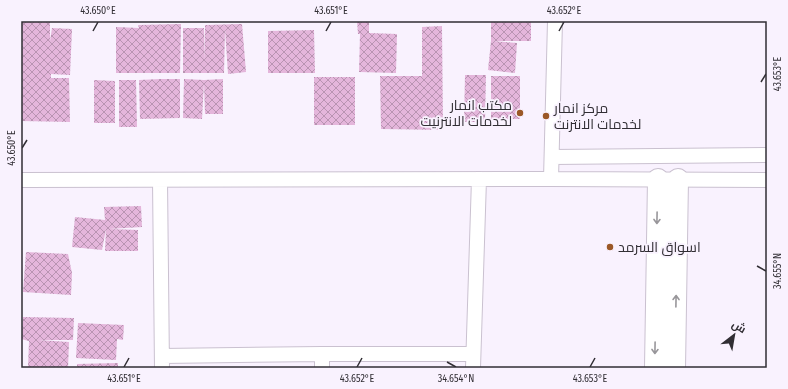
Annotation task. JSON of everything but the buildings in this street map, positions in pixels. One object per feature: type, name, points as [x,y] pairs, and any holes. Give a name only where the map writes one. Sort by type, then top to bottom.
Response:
[{"type":"street","points":[[551,179],[555,21]]},
{"type":"street","points":[[552,157],[767,155]]},
{"type":"street","points":[[160,180],[162,362],[322,354],[473,361],[479,179]]},
{"type":"street","points":[[654,368],[668,179]]},
{"type":"street","points":[[668,179],[675,368]]},
{"type":"street","points":[[21,180],[767,180]]},
{"type":"street","points":[[322,354],[322,368]]},
{"type":"place","name":"مكتب انمار لخدمات الانترنيت","points":[[520,113]]},
{"type":"place","name":"مركز انمار لخدمات الانترنت","points":[[546,116]]},
{"type":"place","name":"اسواق السرمد","points":[[610,247]]}]
